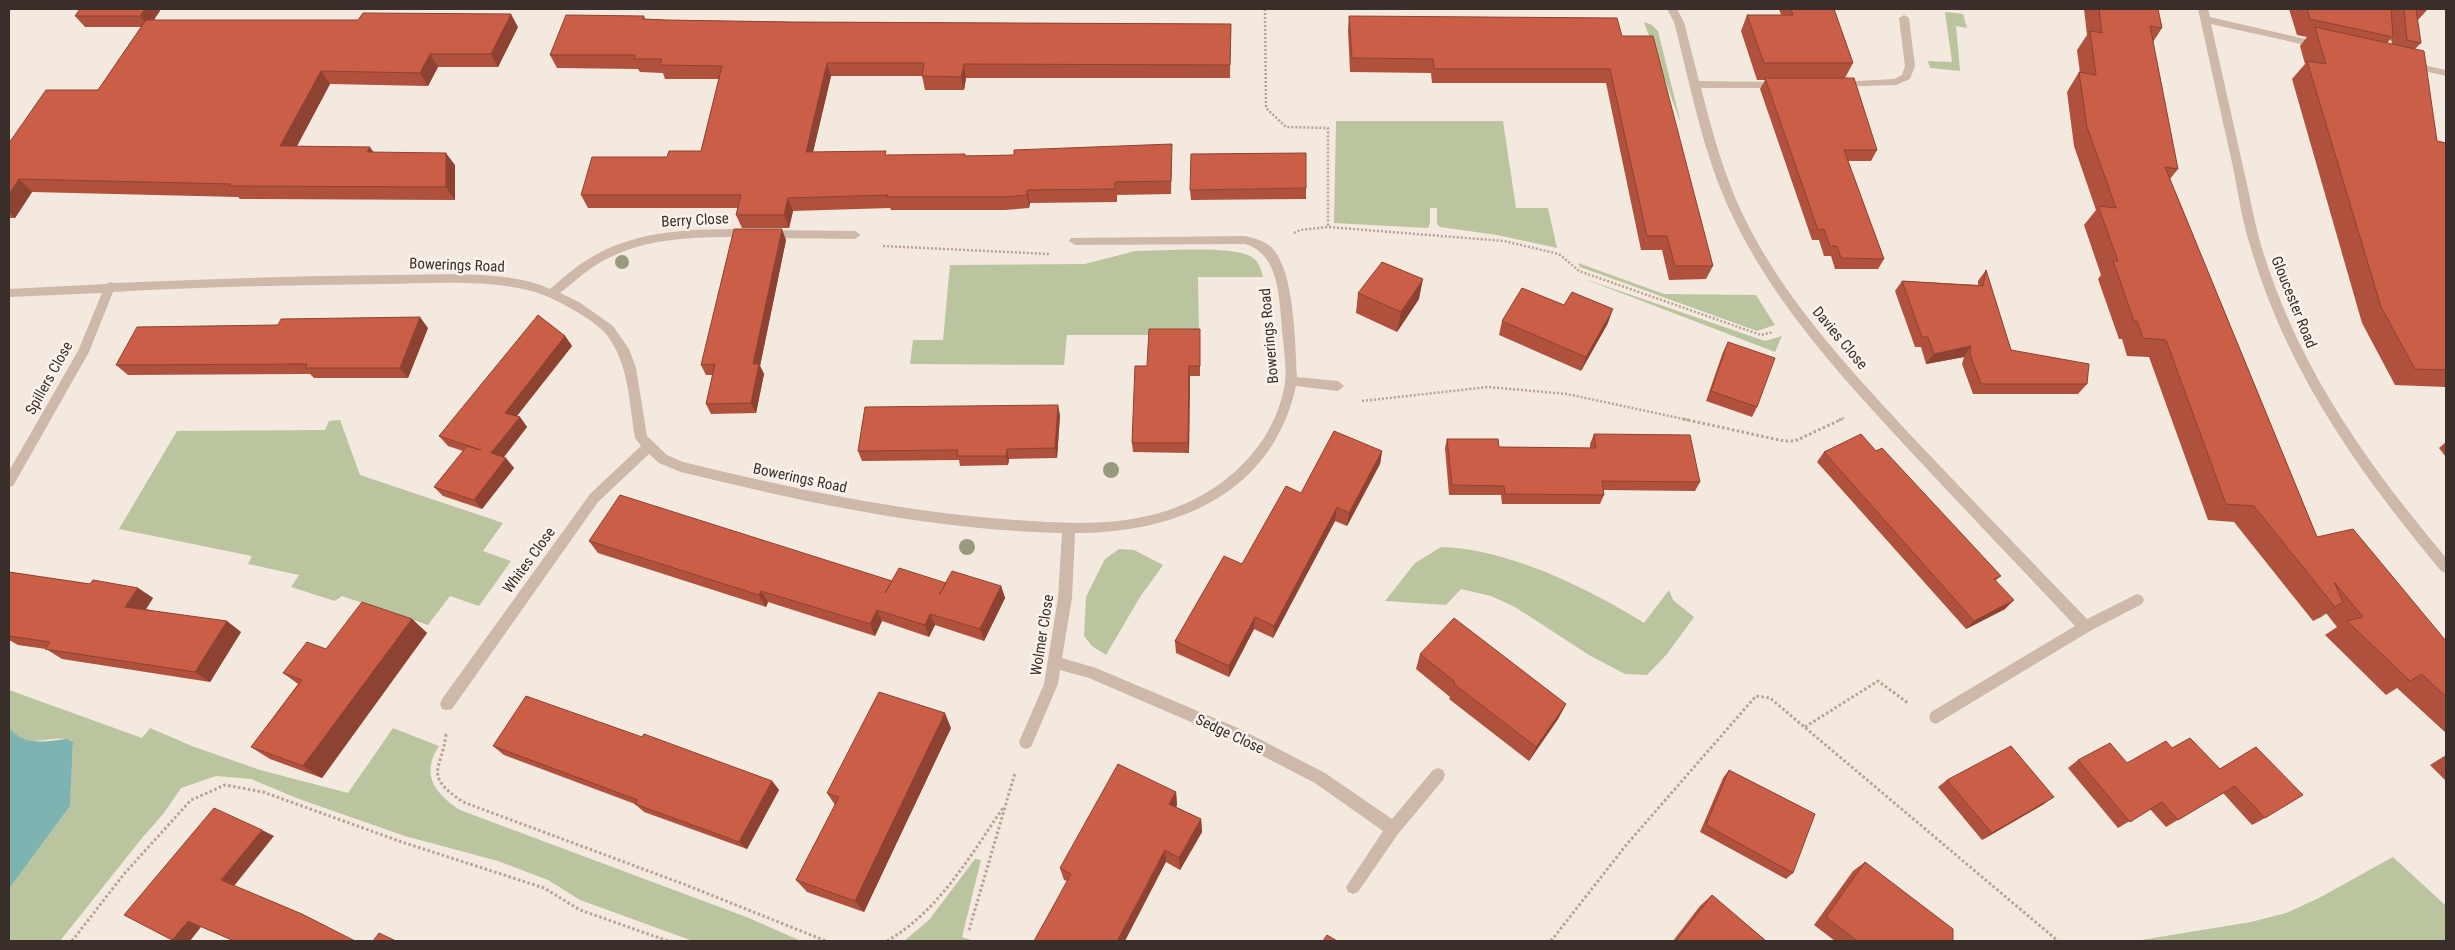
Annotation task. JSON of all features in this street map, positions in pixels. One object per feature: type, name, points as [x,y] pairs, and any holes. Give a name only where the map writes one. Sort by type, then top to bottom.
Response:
[{"type":"street","name":"Davies Close","points":[[1672,9],[1679,22],[1720,173],[1750,241],[1804,322],[1874,404],[2085,627]]},
{"type":"street","points":[[2204,14],[2329,47]]},
{"type":"street","name":"Gloucester Road","points":[[2204,14],[2255,244],[2266,278],[2309,376],[2341,431],[2393,504],[2446,567]]},
{"type":"street","points":[[1826,85],[1896,82],[1906,77],[1910,66],[1904,18]]},
{"type":"street","points":[[2403,64],[2446,73]]},
{"type":"street","points":[[1696,84],[1786,85]]},
{"type":"street","name":"Berry Close","points":[[553,293],[598,258],[643,238],[700,233],[855,235]]},
{"type":"street","points":[[1075,241],[1245,240],[1254,242],[1270,252]]},
{"type":"street","name":"Bowerings Road","points":[[9,292],[244,281],[431,279],[524,284],[553,293],[598,319],[617,340],[625,352],[630,368],[640,433],[649,446],[663,458],[681,467],[825,501],[912,516],[995,524],[1069,528],[1108,527],[1147,522],[1194,505],[1233,483],[1252,466],[1281,421],[1289,396],[1291,381],[1282,281],[1279,269],[1270,252]]},
{"type":"street","name":"Spillers Close","points":[[9,482],[83,352],[110,286]]},
{"type":"street","points":[[1291,381],[1338,386]]},
{"type":"street","name":"Whites Close","points":[[446,704],[594,498],[649,446]]},
{"type":"street","name":"Wolmer Close","points":[[1026,742],[1051,684],[1056,662],[1065,598],[1069,528]]},
{"type":"street","points":[[1936,717],[2085,627],[2137,600]]},
{"type":"street","name":"Sedge Close","points":[[1056,662],[1091,672],[1232,733],[1320,778],[1393,829]]},
{"type":"street","points":[[1353,887],[1393,829],[1438,775]]},
{"type":"path","points":[[1265,9],[1266,108],[1286,127],[1328,128],[1328,227]]},
{"type":"path","points":[[1270,252],[1280,242],[1300,230],[1328,227],[1466,236],[1548,250],[1566,259],[1579,271],[1760,335],[1804,322]]},
{"type":"path","points":[[880,246],[1074,255],[1075,241]]},
{"type":"path","points":[[1338,386],[1359,402],[1488,387],[1542,391],[1600,401],[1784,441],[1795,441],[1874,404]]},
{"type":"path","points":[[1805,727],[1878,681],[1903,701],[1936,717]]},
{"type":"path","points":[[1551,941],[1627,844],[1756,696],[1770,698],[2058,941]]},
{"type":"path","points":[[446,704],[445,747],[437,763],[438,774],[443,785],[463,802],[686,885],[826,941]]},
{"type":"path","points":[[969,930],[1005,806],[1026,742]]},
{"type":"path","points":[[72,941],[124,874],[191,800],[225,785],[262,792],[402,842],[544,888],[580,910],[668,941]]},
{"type":"path","points":[[887,941],[910,928],[927,910],[966,861],[1005,806]]},
{"type":"green space","points":[[1945,12],[1963,14],[1967,28],[1956,26],[1960,71],[1930,68],[1928,61],[1952,62]]},
{"type":"green space","points":[[1644,22],[1652,25],[1658,31],[1681,124]]},
{"type":"green space","points":[[1336,121],[1503,121],[1516,208],[1548,208],[1557,248],[1497,235],[1440,227],[1437,224],[1437,208],[1430,208],[1428,228],[1334,223]]},
{"type":"green space","points":[[1213,250],[1243,253],[1256,261],[1263,277],[1198,277],[1199,335],[1067,335],[1064,365],[910,364],[913,340],[943,340],[950,265],[1085,264],[1135,251]]},
{"type":"green space","points":[[1578,263],[1664,294],[1756,295],[1775,325],[1757,331],[1580,267]]},
{"type":"green space","points":[[1582,278],[1765,341],[1782,336],[1775,352]]},
{"type":"green space","points":[[340,420],[360,475],[503,523],[483,551],[511,561],[479,606],[450,596],[428,625],[342,596],[335,601],[291,587],[299,575],[248,564],[252,556],[119,529],[177,431],[325,430],[329,421]]},
{"type":"green space","points":[[1441,547],[1466,549],[1493,555],[1547,573],[1599,597],[1644,623],[1669,590],[1673,600],[1694,617],[1667,654],[1647,675],[1625,674],[1589,655],[1515,607],[1491,596],[1461,589],[1446,605],[1385,601],[1415,563]]},
{"type":"green space","points":[[1119,549],[1134,550],[1163,565],[1140,597],[1106,655],[1092,646],[1084,636],[1086,597],[1105,559]]},
{"type":"green space","points":[[9,690],[142,738],[150,728],[192,746],[260,770],[348,793],[393,728],[439,746],[433,756],[431,766],[433,782],[437,790],[460,810],[749,918],[801,941],[693,941],[580,900],[548,880],[498,861],[405,836],[299,799],[251,779],[216,776],[181,788],[164,813],[60,941],[9,941],[9,889],[70,806],[73,742],[65,739],[32,741],[16,735],[9,727]]},
{"type":"green space","points":[[2393,857],[2446,906],[2446,941],[2135,941],[2251,922],[2286,913],[2319,898]]},
{"type":"green space","points":[[975,859],[981,860],[962,937],[975,941],[904,941],[929,920]]},
{"type":"water","points":[[9,727],[21,738],[28,740],[67,739],[73,742],[70,806],[9,889]]},
{"type":"building","points":[[80,9],[145,9],[140,16],[75,16]]},
{"type":"building","points":[[1791,9],[1834,9],[1853,63],[1764,63],[1747,15],[1793,15]]},
{"type":"building","points":[[2099,9],[2158,9],[2162,28],[2150,26],[2178,169],[2165,167],[2317,537],[2353,529],[2446,641],[2446,697],[2422,674],[2410,681],[2347,621],[2363,617],[2334,582],[2343,602],[2335,607],[2254,506],[2226,504],[2166,340],[2143,338],[2137,321],[2134,321],[2113,261],[2118,261],[2098,206],[2116,208],[2087,127],[2079,72],[2096,75],[2090,31],[2102,33]]},
{"type":"building","points":[[2307,9],[2391,9],[2393,37],[2310,19]]},
{"type":"building","points":[[2404,9],[2416,9],[2421,43],[2407,40]]},
{"type":"building","points":[[363,13],[511,14],[491,54],[430,54],[420,73],[321,71],[280,146],[370,147],[367,152],[446,153],[446,187],[229,186],[231,184],[19,179],[9,194],[9,143],[46,90],[98,90],[146,20],[358,20]]},
{"type":"building","points":[[566,15],[644,16],[643,19],[666,20],[791,22],[1231,24],[1230,65],[964,64],[961,77],[922,76],[924,63],[827,63],[806,152],[886,151],[885,155],[1014,155],[1014,150],[1172,144],[1171,181],[1115,182],[1115,189],[1027,190],[1027,195],[1003,197],[887,197],[888,195],[788,198],[784,215],[736,215],[741,195],[581,195],[592,157],[667,157],[669,151],[701,151],[722,66],[660,65],[662,59],[634,59],[635,55],[550,55]]},
{"type":"building","points":[[1349,16],[1617,18],[1622,36],[1653,36],[1713,266],[1675,266],[1667,236],[1647,236],[1610,69],[1434,69],[1433,59],[1352,58]]},
{"type":"building","points":[[2315,27],[2424,51],[2437,141],[2446,143],[2446,370],[2415,369],[2381,307],[2307,61],[2326,64]]},
{"type":"building","points":[[1765,78],[1854,78],[1877,150],[1844,150],[1884,259],[1841,258],[1837,246],[1830,246],[1824,229],[1818,230]]},
{"type":"building","points":[[1306,153],[1306,188],[1190,190],[1191,154]]},
{"type":"building","points":[[734,229],[782,229],[753,364],[759,364],[751,403],[706,404],[715,364],[701,365]]},
{"type":"building","points":[[1382,262],[1423,279],[1401,312],[1358,293]]},
{"type":"building","points":[[1986,270],[2011,350],[2089,364],[2087,384],[1981,384],[1970,354],[1971,346],[1934,354],[1928,337],[1922,337],[1902,281],[1983,286]]},
{"type":"building","points":[[1522,288],[1564,305],[1572,292],[1613,309],[1586,357],[1502,321]]},
{"type":"building","points":[[538,315],[565,336],[505,413],[520,417],[491,453],[506,458],[474,500],[434,487],[467,446],[481,450],[439,436]]},
{"type":"building","points":[[420,317],[400,368],[305,368],[307,364],[116,365],[137,327],[278,325],[281,319]]},
{"type":"building","points":[[1149,329],[1200,329],[1200,366],[1189,366],[1188,443],[1132,443],[1135,366],[1147,366]]},
{"type":"building","points":[[1728,342],[1775,358],[1757,407],[1711,391]]},
{"type":"building","points":[[1058,405],[1055,448],[1007,449],[1006,456],[957,456],[958,450],[858,451],[865,407]]},
{"type":"building","points":[[1334,431],[1382,451],[1349,513],[1337,507],[1274,626],[1255,617],[1229,666],[1175,641],[1224,556],[1242,564],[1286,486],[1301,493]]},
{"type":"building","points":[[1594,434],[1690,435],[1700,482],[1602,481],[1604,495],[1505,494],[1504,486],[1452,485],[1447,439],[1498,439],[1499,447],[1596,448]]},
{"type":"building","points":[[1861,434],[1876,451],[1882,448],[2001,576],[1994,579],[2014,600],[1974,621],[1824,452]]},
{"type":"building","points":[[620,495],[892,581],[899,568],[946,583],[952,571],[1001,586],[980,629],[930,614],[925,625],[877,610],[870,624],[761,591],[759,595],[589,541]]},
{"type":"building","points":[[9,572],[90,584],[93,580],[138,588],[125,607],[227,621],[195,672],[45,649],[50,642],[9,636]]},
{"type":"building","points":[[362,602],[412,619],[303,766],[251,747],[302,680],[283,673],[307,642],[326,649]]},
{"type":"building","points":[[1454,618],[1566,704],[1536,747],[1454,684],[1455,682],[1420,654]]},
{"type":"building","points":[[879,692],[945,713],[855,901],[796,880],[839,797],[827,793]]},
{"type":"building","points":[[526,696],[642,737],[644,734],[772,781],[739,842],[635,804],[638,800],[493,746]]},
{"type":"building","points":[[2190,738],[2220,769],[2256,747],[2303,795],[2265,818],[2235,786],[2178,820],[2162,802],[2130,822],[2078,760],[2110,743],[2127,763],[2166,741],[2172,748]]},
{"type":"building","points":[[2011,746],[2054,797],[1992,833],[1947,780]]},
{"type":"building","points":[[1118,764],[1176,792],[1169,804],[1201,819],[1179,858],[1165,850],[1117,941],[1034,941],[1071,874],[1060,868]]},
{"type":"building","points":[[1729,770],[1815,814],[1793,873],[1706,825]]},
{"type":"building","points":[[214,808],[262,830],[221,880],[302,914],[355,941],[234,941],[188,921],[172,940],[124,915]]},
{"type":"building","points":[[1865,862],[1953,929],[1953,941],[1857,941],[1826,917]]},
{"type":"building","points":[[1712,895],[1766,941],[1676,941]]},
{"type":"building","points":[[379,933],[396,941],[373,941]]},
{"type":"building","points":[[1327,935],[1337,941],[1323,941]]}]
